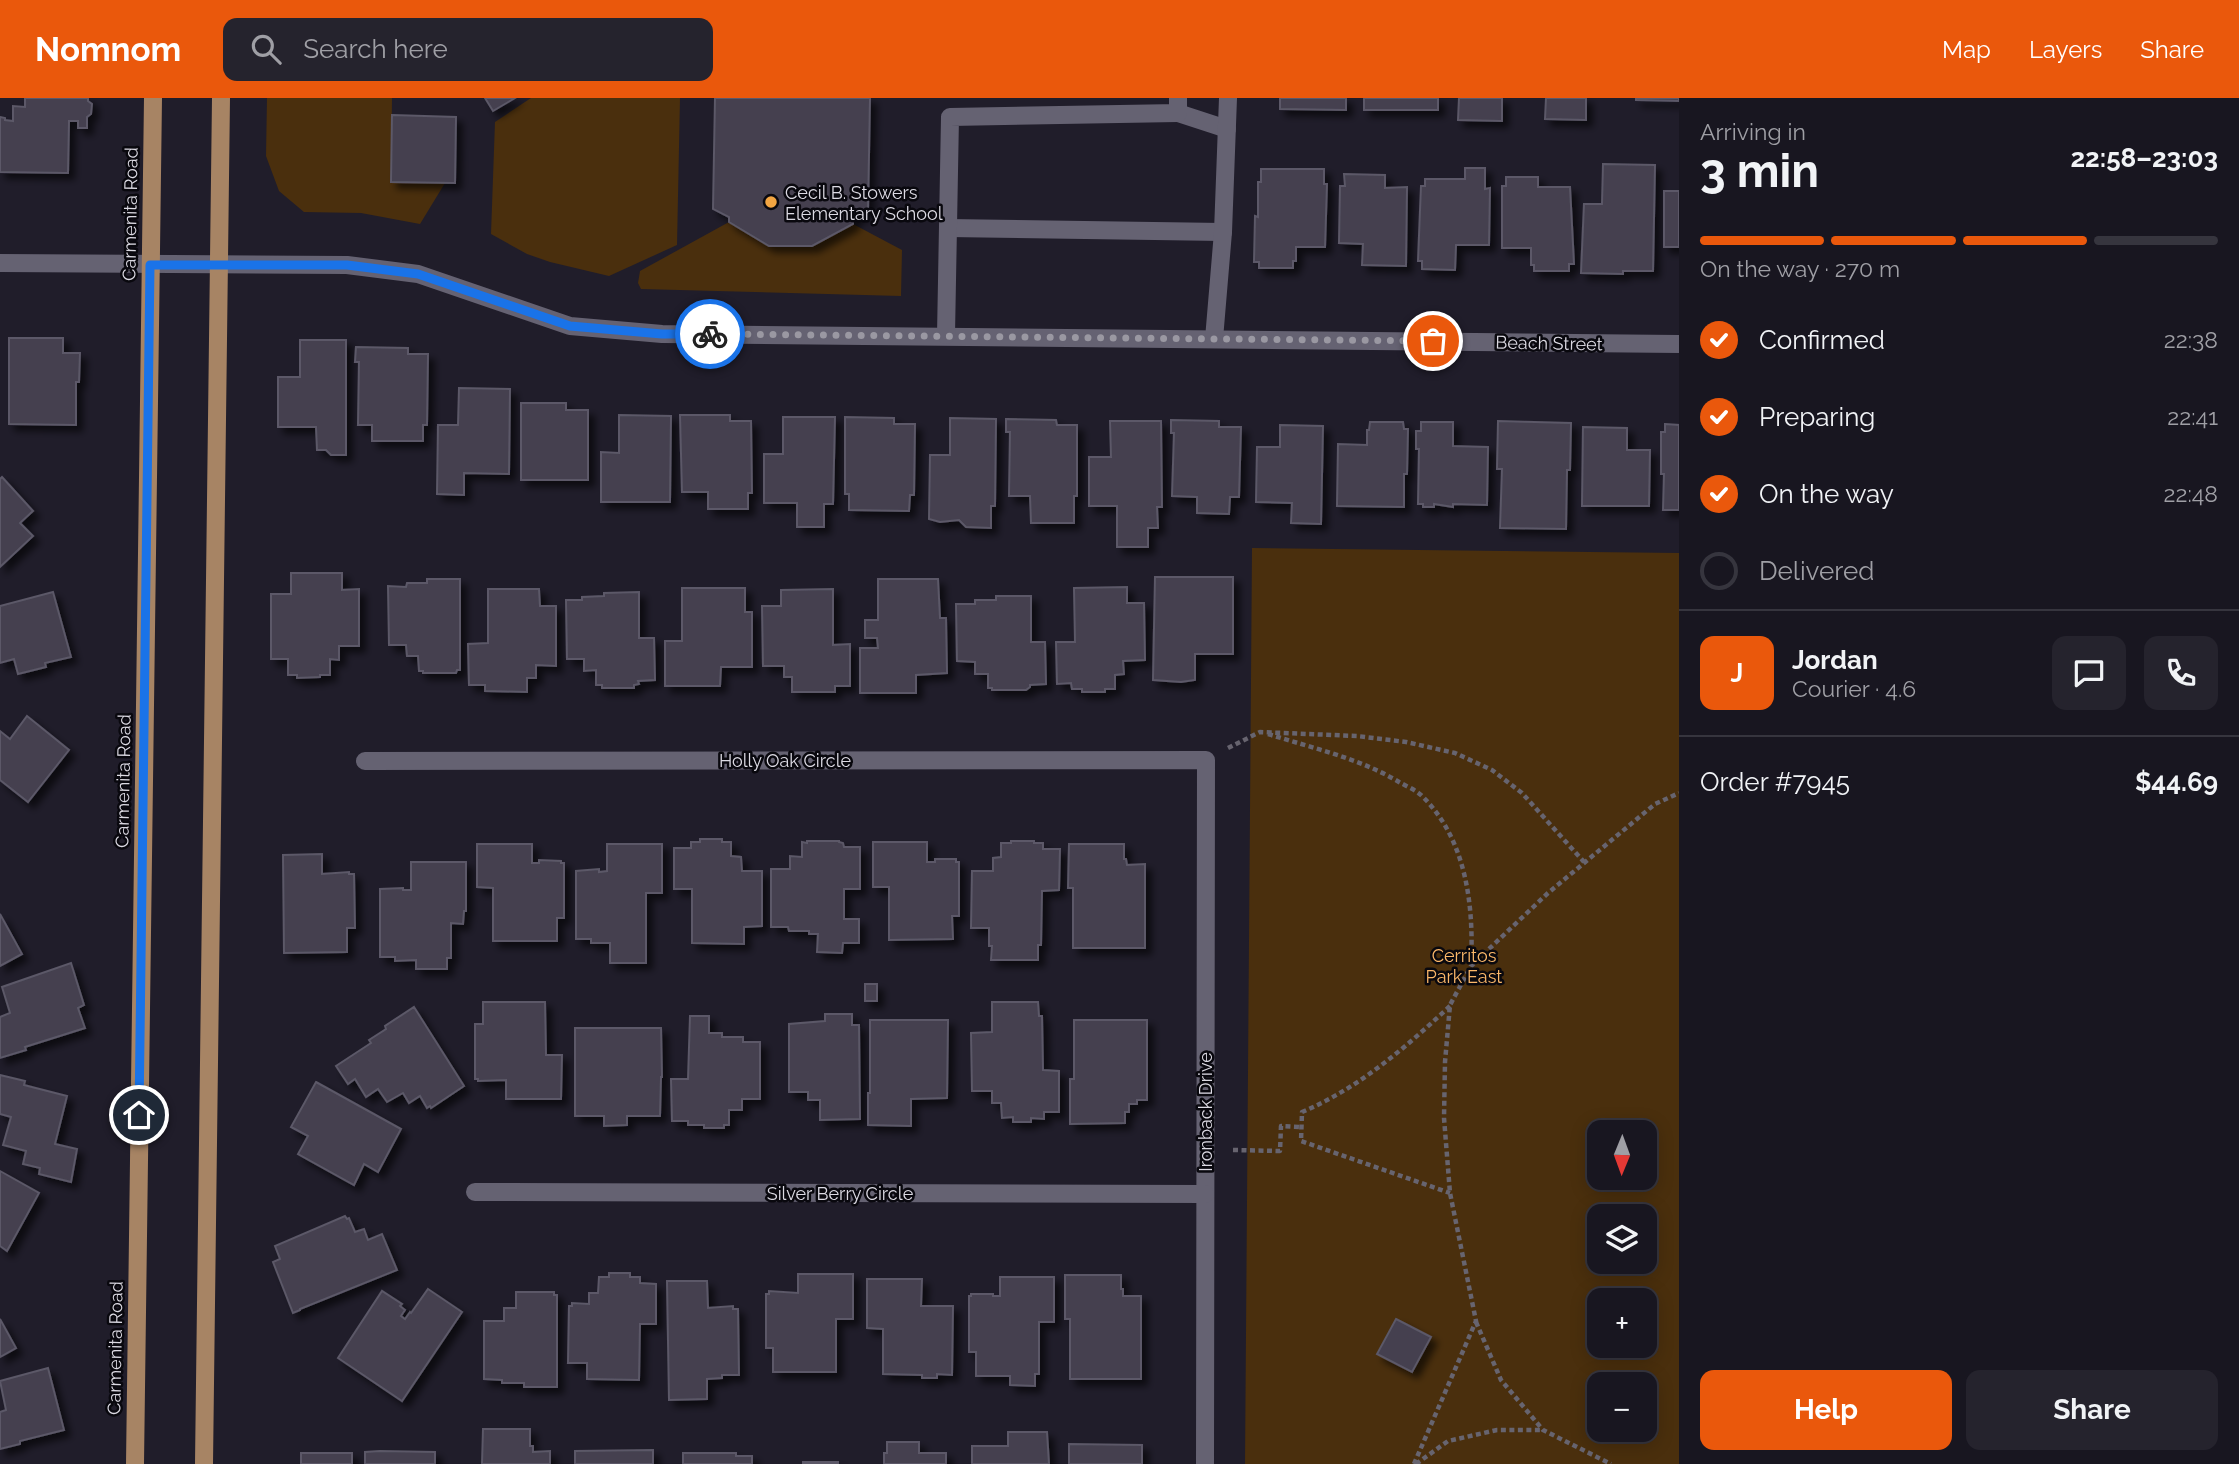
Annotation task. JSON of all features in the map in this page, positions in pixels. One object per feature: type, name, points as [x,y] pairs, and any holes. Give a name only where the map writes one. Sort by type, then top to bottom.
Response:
[{"type":"main road","name":"Carmenita Road","points":[[135,1464],[153,98]]},
{"type":"main road","points":[[204,1464],[221,98]]},
{"type":"street","points":[[1214,339],[1223,232],[1228,98]]},
{"type":"street","points":[[946,335],[950,117],[1178,105],[1227,129]]},
{"type":"street","points":[[948,228],[1223,232]]},
{"type":"street","name":"Beach Street","points":[[0,263],[347,265],[418,274],[570,326],[662,334],[1679,344]]},
{"type":"street","name":"Holly Oak Circle","points":[[365,761],[1206,760]]},
{"type":"street","name":"Ironback Drive","points":[[1205,1464],[1206,760]]},
{"type":"street","name":"Silver Berry Circle","points":[[475,1192],[1205,1194]]},
{"type":"path","points":[[1206,760],[1260,732],[1357,736],[1406,742],[1455,753],[1492,770],[1522,793],[1584,862]]},
{"type":"path","points":[[1260,732],[1351,760],[1384,773],[1420,794],[1443,821],[1460,858],[1470,893],[1471,967]]},
{"type":"path","points":[[1450,1193],[1301,1141],[1302,1112],[1329,1101],[1392,1058],[1450,1005],[1471,967],[1584,862],[1655,804],[1679,793]]},
{"type":"path","points":[[1450,1005],[1444,1118],[1450,1193],[1476,1321],[1501,1380],[1543,1430],[1611,1464]]},
{"type":"path","points":[[1205,1150],[1280,1152],[1281,1126],[1301,1126]]},
{"type":"path","points":[[1415,1464],[1476,1321]]},
{"type":"path","points":[[1415,1464],[1448,1441],[1497,1430],[1543,1430]]},
{"type":"green space","points":[[267,98],[392,98],[391,182],[445,183],[420,224],[361,213],[304,212],[279,191],[266,156]]},
{"type":"green space","points":[[531,98],[680,98],[677,245],[609,276],[527,254],[491,234],[495,122]]},
{"type":"green space","points":[[729,222],[769,246],[812,246],[853,224],[902,250],[901,296],[641,289],[638,283],[640,271]]},
{"type":"green space","name":"Cerritos Park East","points":[[1252,548],[1679,553],[1679,1464],[1245,1464]]},
{"type":"building","points":[[25,98],[88,98],[92,104],[91,114],[87,117],[87,128],[78,128],[78,121],[69,121],[68,173],[0,172],[0,117],[13,121],[13,106],[25,107]]},
{"type":"building","points":[[485,98],[515,98],[493,111]]},
{"type":"building","points":[[715,98],[870,98],[868,210],[853,219],[853,224],[812,246],[769,246],[729,222],[729,217],[713,209]]},
{"type":"building","points":[[1280,98],[1346,98],[1346,110],[1280,109]]},
{"type":"building","points":[[1364,98],[1438,98],[1438,110],[1364,110]]},
{"type":"building","points":[[1459,98],[1502,98],[1502,121],[1458,120]]},
{"type":"building","points":[[1546,98],[1586,98],[1586,120],[1545,119]]},
{"type":"building","points":[[1679,98],[1679,101],[1636,100]]},
{"type":"building","points":[[392,115],[456,117],[455,183],[391,182]]},
{"type":"building","points":[[1603,164],[1655,165],[1653,271],[1623,271],[1623,274],[1581,273],[1584,204],[1602,204]]},
{"type":"building","points":[[1465,168],[1485,168],[1485,189],[1490,188],[1489,245],[1456,245],[1455,270],[1422,269],[1422,261],[1418,261],[1421,186],[1425,186],[1425,179],[1465,179]]},
{"type":"building","points":[[1261,169],[1324,169],[1324,184],[1327,184],[1325,247],[1296,247],[1293,268],[1259,268],[1259,262],[1254,262],[1255,216],[1258,217],[1258,182],[1261,182]]},
{"type":"building","points":[[1344,174],[1385,175],[1385,188],[1407,187],[1406,266],[1362,265],[1363,244],[1339,243],[1340,186],[1345,186]]},
{"type":"building","points":[[1506,177],[1538,177],[1538,187],[1570,187],[1574,264],[1569,264],[1569,271],[1534,271],[1534,265],[1531,265],[1531,248],[1502,248],[1502,186],[1506,186]]},
{"type":"building","points":[[1664,191],[1679,191],[1679,247],[1664,247]]},
{"type":"building","points":[[9,338],[63,338],[63,353],[80,353],[79,382],[76,382],[76,425],[9,424]]},
{"type":"building","points":[[300,340],[346,340],[346,455],[331,455],[326,450],[317,450],[316,427],[278,427],[278,377],[300,377]]},
{"type":"building","points":[[356,347],[408,348],[408,354],[428,354],[427,425],[423,425],[423,441],[372,441],[372,425],[358,425],[359,362],[355,362]]},
{"type":"building","points":[[459,388],[510,389],[509,474],[464,473],[464,495],[437,494],[438,425],[458,425]]},
{"type":"building","points":[[521,403],[566,403],[566,410],[588,410],[588,480],[521,480]]},
{"type":"building","points":[[619,415],[671,416],[670,502],[601,502],[601,452],[619,453]]},
{"type":"building","points":[[680,415],[730,415],[730,421],[751,421],[752,493],[748,493],[748,509],[708,509],[708,492],[682,492]]},
{"type":"building","points":[[783,417],[835,417],[833,504],[824,504],[824,527],[797,527],[797,503],[764,503],[764,454],[783,454]]},
{"type":"building","points":[[845,417],[894,418],[894,424],[915,424],[914,495],[910,495],[909,511],[849,510],[849,494],[845,494]]},
{"type":"building","points":[[950,418],[996,419],[995,506],[991,506],[991,528],[966,527],[959,520],[940,522],[929,519],[930,455],[950,455]]},
{"type":"building","points":[[1006,419],[1056,420],[1057,425],[1077,425],[1077,496],[1074,496],[1074,523],[1031,523],[1030,496],[1009,496],[1010,432],[1006,432]]},
{"type":"building","points":[[1171,420],[1219,421],[1219,427],[1241,427],[1239,497],[1230,497],[1229,514],[1197,513],[1197,497],[1172,496],[1174,433],[1171,433]]},
{"type":"building","points":[[1110,421],[1161,421],[1162,507],[1157,507],[1158,528],[1148,528],[1148,547],[1117,547],[1117,506],[1089,506],[1089,457],[1111,457]]},
{"type":"building","points":[[1498,421],[1571,423],[1566,529],[1500,528],[1502,469],[1497,469]]},
{"type":"building","points":[[1370,422],[1403,422],[1404,429],[1408,429],[1404,507],[1337,506],[1338,444],[1367,445]]},
{"type":"building","points":[[1421,422],[1453,422],[1453,446],[1488,447],[1487,505],[1453,504],[1453,507],[1434,504],[1434,507],[1423,507],[1423,504],[1418,504],[1419,449],[1416,449],[1416,431],[1421,431]]},
{"type":"building","points":[[1665,424],[1679,425],[1679,510],[1663,510],[1661,432],[1665,432]]},
{"type":"building","points":[[1280,425],[1323,426],[1321,524],[1291,523],[1292,503],[1256,502],[1257,447],[1280,447]]},
{"type":"building","points":[[1583,427],[1627,428],[1627,450],[1650,450],[1649,506],[1582,506]]},
{"type":"building","points":[[2,477],[33,511],[20,523],[33,536],[0,567],[0,479]]},
{"type":"building","points":[[291,573],[342,573],[342,590],[359,589],[359,646],[339,646],[339,660],[330,659],[330,675],[297,678],[297,675],[288,675],[288,659],[271,659],[271,594],[291,594]]},
{"type":"building","points":[[1155,577],[1233,577],[1233,654],[1195,654],[1195,680],[1153,680]]},
{"type":"building","points":[[427,579],[460,579],[460,670],[456,673],[423,673],[419,671],[418,656],[407,656],[406,645],[389,645],[388,586],[406,587],[407,583],[427,583]]},
{"type":"building","points":[[878,579],[938,579],[940,618],[946,618],[947,673],[916,675],[916,693],[860,693],[860,648],[878,648],[877,638],[865,638],[865,620],[878,620]]},
{"type":"building","points":[[1127,587],[1127,603],[1144,603],[1145,660],[1123,661],[1124,674],[1115,675],[1115,689],[1105,689],[1105,692],[1082,692],[1082,689],[1072,689],[1071,683],[1057,684],[1056,642],[1075,642],[1074,588]]},
{"type":"building","points":[[682,588],[745,588],[745,612],[752,612],[752,667],[721,667],[720,686],[665,686],[665,641],[682,641]]},
{"type":"building","points":[[488,589],[539,589],[540,606],[556,606],[556,666],[536,665],[536,678],[527,678],[527,692],[485,691],[485,685],[469,685],[468,644],[488,643]]},
{"type":"building","points":[[833,589],[833,645],[850,644],[850,686],[835,686],[835,692],[792,692],[792,677],[784,677],[784,666],[763,666],[762,606],[781,606],[781,590]]},
{"type":"building","points":[[53,592],[71,657],[45,663],[46,667],[18,674],[14,659],[0,663],[0,606]]},
{"type":"building","points":[[639,592],[639,638],[654,638],[655,680],[638,681],[639,684],[634,685],[634,688],[602,688],[602,685],[596,685],[596,670],[584,671],[584,659],[567,659],[566,600],[604,596],[604,593]]},
{"type":"building","points":[[996,596],[1031,596],[1031,642],[1045,642],[1046,684],[1030,685],[1026,690],[992,690],[988,688],[988,674],[975,674],[975,662],[957,661],[956,604],[996,600]]},
{"type":"building","points":[[27,716],[69,750],[28,802],[0,780],[0,731],[10,739]]},
{"type":"building","points":[[700,839],[722,839],[722,842],[731,842],[731,856],[741,857],[742,871],[762,871],[762,926],[744,927],[744,944],[692,943],[692,889],[674,889],[674,848],[691,848],[691,842],[700,842]]},
{"type":"building","points":[[839,841],[844,847],[860,847],[860,889],[844,889],[844,919],[859,919],[859,943],[843,943],[842,953],[817,952],[818,934],[789,931],[788,927],[771,927],[771,869],[790,869],[790,856],[802,857],[802,842]]},
{"type":"building","points":[[1034,841],[1043,843],[1043,849],[1060,849],[1059,890],[1042,891],[1041,945],[1038,945],[1038,960],[991,960],[989,928],[971,928],[972,871],[993,871],[993,858],[1001,857],[1001,843]]},
{"type":"building","points":[[873,842],[927,842],[927,862],[935,862],[935,859],[956,859],[956,862],[959,862],[959,916],[952,916],[953,939],[889,940],[889,887],[873,887]]},
{"type":"building","points":[[477,844],[532,844],[532,863],[539,863],[539,860],[564,863],[564,918],[557,918],[557,941],[493,941],[493,888],[477,887]]},
{"type":"building","points":[[607,844],[662,844],[662,893],[646,893],[646,963],[610,963],[610,943],[591,943],[591,939],[576,939],[576,871],[607,871]]},
{"type":"building","points":[[1069,844],[1124,844],[1124,859],[1127,865],[1145,864],[1145,948],[1073,948],[1073,888],[1068,888]]},
{"type":"building","points":[[322,854],[322,874],[354,874],[355,928],[347,928],[347,952],[284,953],[283,855]]},
{"type":"building","points":[[411,862],[466,862],[466,911],[463,924],[451,923],[451,958],[447,958],[447,969],[416,969],[416,960],[395,961],[395,957],[380,957],[380,889],[411,890]]},
{"type":"building","points":[[0,914],[22,954],[0,966]]},
{"type":"building","points":[[71,963],[84,1005],[78,1008],[85,1028],[0,1058],[0,1017],[10,1013],[2,987]]},
{"type":"building","points":[[865,984],[877,984],[877,1001],[865,1001]]},
{"type":"building","points":[[483,1002],[545,1002],[546,1055],[562,1055],[561,1099],[506,1099],[506,1080],[475,1079],[475,1024],[483,1024]]},
{"type":"building","points":[[992,1002],[1038,1002],[1039,1016],[1042,1016],[1043,1070],[1059,1071],[1059,1112],[1044,1112],[1044,1119],[1031,1118],[1031,1122],[1013,1122],[1013,1117],[1002,1118],[1001,1103],[992,1103],[992,1091],[972,1091],[971,1033],[992,1032]]},
{"type":"building","points":[[414,1007],[464,1086],[431,1108],[427,1108],[420,1096],[409,1103],[403,1093],[387,1102],[378,1089],[366,1097],[355,1079],[348,1084],[336,1066],[371,1043],[369,1040],[386,1029],[385,1026]]},
{"type":"building","points":[[825,1014],[852,1014],[852,1025],[859,1025],[860,1119],[820,1120],[820,1100],[808,1100],[808,1092],[789,1092],[789,1024],[825,1021]]},
{"type":"building","points":[[690,1016],[709,1016],[709,1033],[722,1033],[722,1037],[743,1037],[743,1042],[760,1042],[760,1099],[742,1099],[742,1110],[729,1110],[729,1125],[724,1125],[724,1128],[704,1128],[704,1125],[688,1125],[688,1121],[672,1121],[671,1079],[688,1079]]},
{"type":"building","points":[[870,1020],[948,1020],[947,1098],[911,1099],[911,1126],[868,1125]]},
{"type":"building","points":[[1074,1020],[1147,1020],[1147,1100],[1137,1100],[1137,1104],[1129,1104],[1129,1112],[1125,1112],[1125,1123],[1070,1124],[1070,1079],[1074,1079]]},
{"type":"building","points":[[575,1028],[661,1028],[660,1116],[627,1116],[627,1125],[604,1126],[604,1116],[575,1116]]},
{"type":"building","points":[[0,1075],[25,1081],[24,1085],[67,1096],[55,1144],[77,1149],[71,1182],[39,1174],[40,1168],[23,1164],[26,1151],[3,1145],[11,1117],[0,1114]]},
{"type":"building","points":[[316,1082],[401,1129],[378,1172],[364,1164],[354,1185],[298,1154],[308,1136],[291,1127]]},
{"type":"building","points":[[0,1171],[39,1193],[7,1251],[0,1246]]},
{"type":"building","points":[[345,1216],[349,1218],[355,1232],[364,1229],[368,1240],[382,1234],[397,1270],[293,1313],[273,1262],[280,1259],[275,1246]]},
{"type":"building","points":[[609,1273],[630,1273],[630,1277],[640,1277],[640,1283],[656,1284],[656,1324],[640,1324],[639,1380],[587,1379],[587,1363],[568,1363],[569,1306],[572,1306],[572,1303],[589,1304],[589,1293],[598,1293],[599,1277],[609,1277]]},
{"type":"building","points":[[798,1274],[853,1274],[853,1319],[836,1319],[836,1372],[773,1372],[773,1348],[766,1348],[766,1294],[769,1294],[769,1291],[798,1293]]},
{"type":"building","points":[[1065,1275],[1121,1275],[1123,1296],[1141,1296],[1141,1379],[1070,1379],[1070,1319],[1065,1319]]},
{"type":"building","points":[[1000,1277],[1054,1277],[1054,1322],[1039,1322],[1039,1374],[1035,1374],[1035,1386],[1010,1385],[1010,1376],[976,1376],[976,1352],[969,1352],[969,1296],[1000,1296]]},
{"type":"building","points":[[867,1279],[922,1279],[921,1306],[953,1306],[952,1375],[937,1374],[937,1378],[922,1378],[922,1375],[883,1374],[883,1329],[867,1328]]},
{"type":"building","points":[[667,1281],[707,1281],[708,1308],[733,1306],[733,1309],[738,1309],[739,1375],[722,1375],[722,1378],[707,1379],[707,1399],[669,1400]]},
{"type":"building","points":[[428,1289],[462,1312],[402,1401],[338,1358],[382,1291],[402,1304],[400,1306],[405,1310],[401,1316],[405,1319]]},
{"type":"building","points":[[516,1292],[554,1292],[554,1295],[557,1295],[557,1387],[524,1387],[524,1383],[502,1383],[502,1380],[484,1379],[484,1321],[504,1321],[504,1308],[516,1308]]},
{"type":"building","points":[[0,1319],[16,1348],[0,1357]]},
{"type":"building","points":[[1396,1319],[1431,1337],[1412,1372],[1377,1354]]},
{"type":"building","points":[[48,1368],[64,1430],[0,1449],[0,1412],[6,1410],[0,1381]]},
{"type":"building","points":[[483,1429],[530,1429],[530,1446],[533,1446],[533,1452],[550,1451],[550,1464],[482,1464]]},
{"type":"building","points":[[1008,1432],[1047,1432],[1049,1464],[972,1464],[972,1446],[1008,1446]]},
{"type":"building","points":[[887,1442],[919,1442],[919,1453],[946,1453],[946,1464],[884,1464]]},
{"type":"building","points":[[1069,1444],[1142,1445],[1142,1464],[1069,1464]]},
{"type":"building","points":[[653,1450],[653,1464],[575,1464],[575,1451]]},
{"type":"building","points":[[365,1452],[435,1452],[435,1464],[365,1464]]},
{"type":"building","points":[[301,1453],[352,1453],[352,1464],[301,1464]]},
{"type":"building","points":[[683,1453],[736,1453],[736,1456],[752,1456],[752,1464],[683,1464]]},
{"type":"building","points":[[838,1462],[838,1464],[803,1464]]},
{"type":"way so far","points":[[710,334],[1433,341]]},
{"type":"place","name":"Cecil B. Stowers Elementary School","points":[[771,202]]},
{"type":"route","points":[[139,1115],[150,265],[347,265],[418,274],[570,326],[662,334],[710,334]]}]
